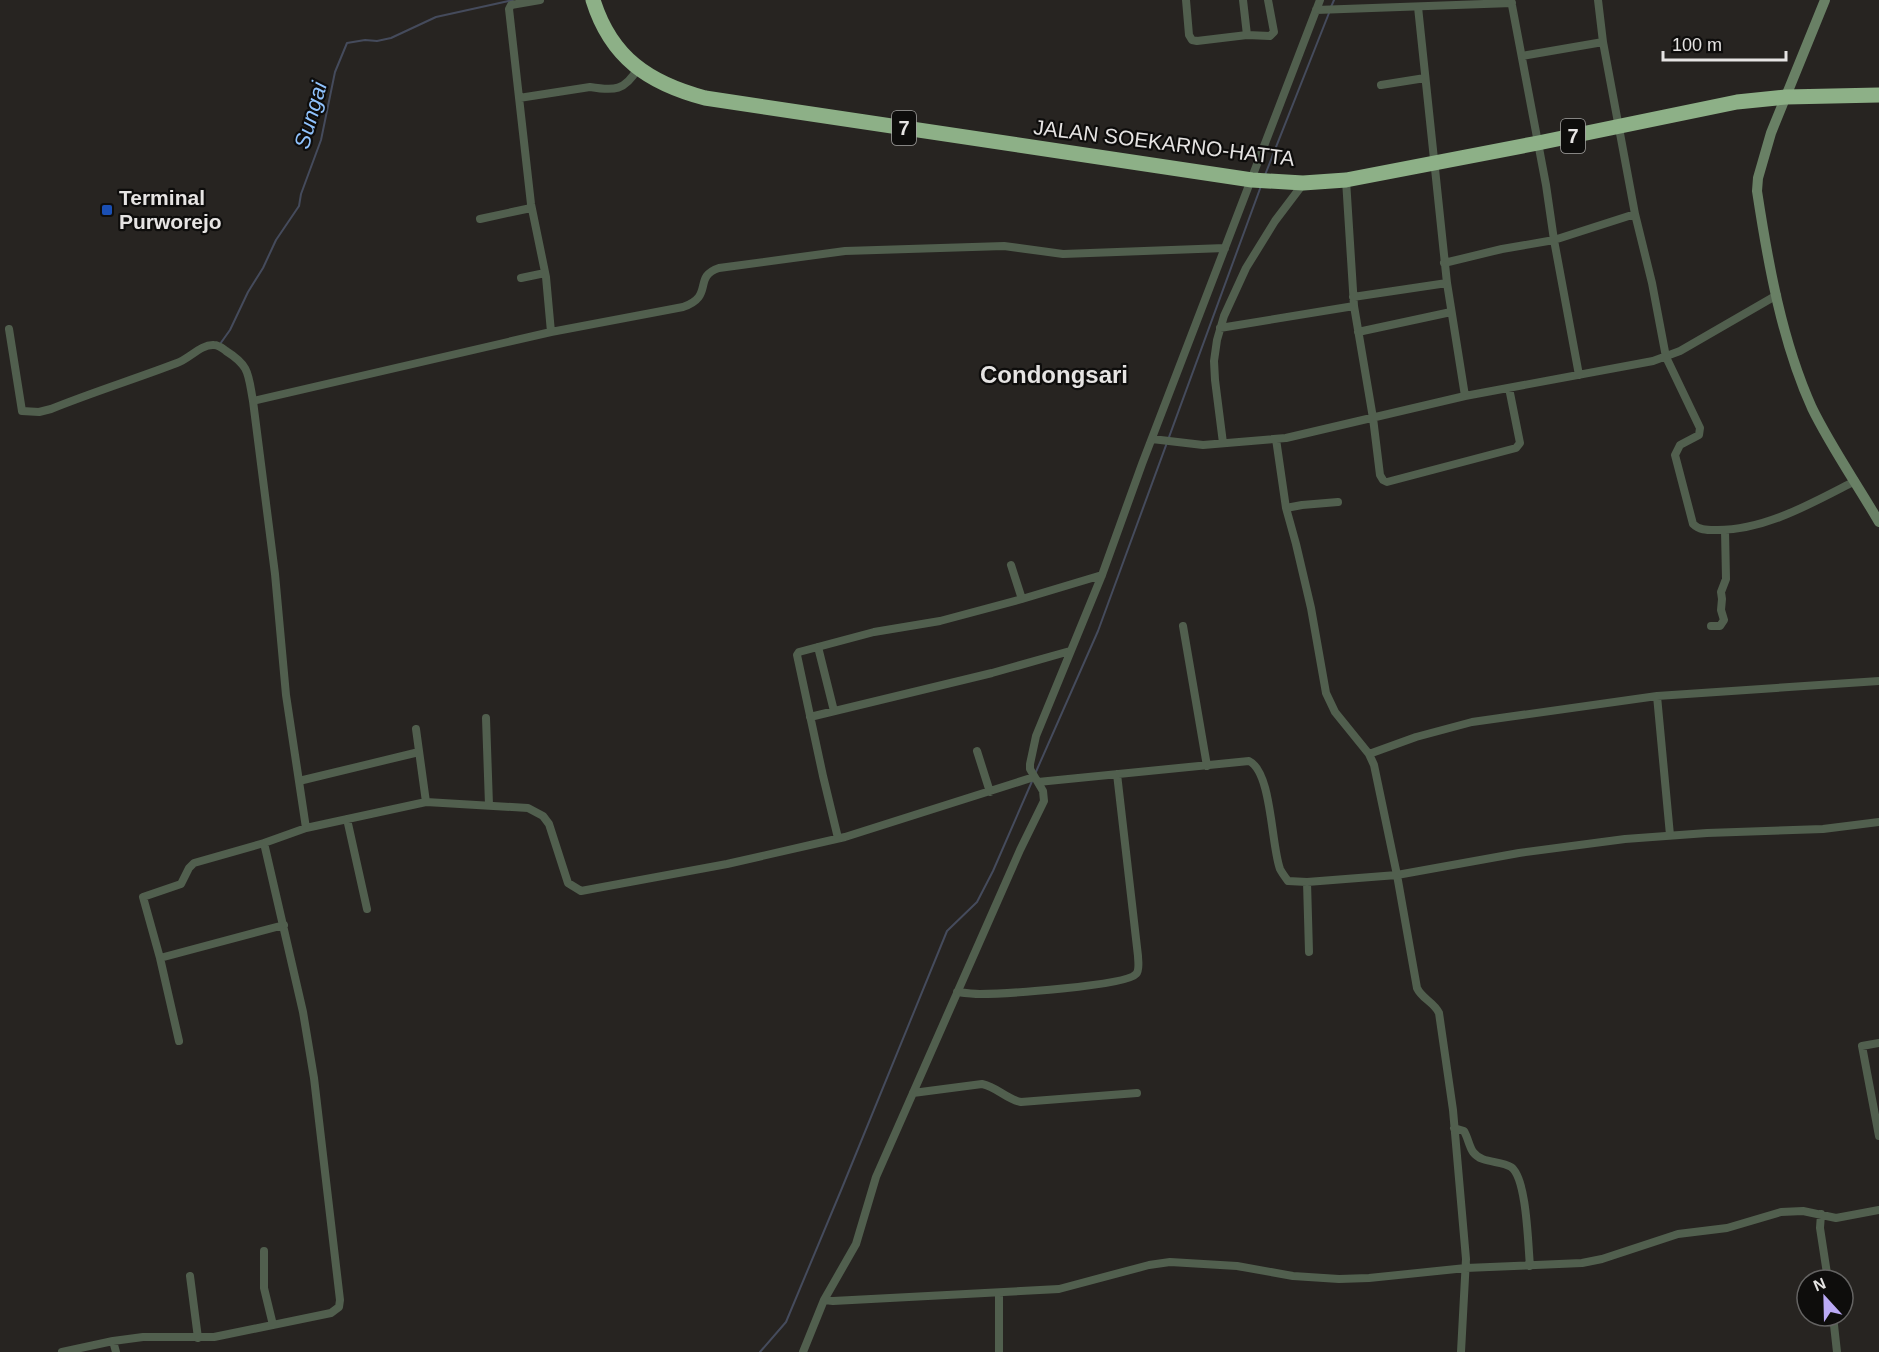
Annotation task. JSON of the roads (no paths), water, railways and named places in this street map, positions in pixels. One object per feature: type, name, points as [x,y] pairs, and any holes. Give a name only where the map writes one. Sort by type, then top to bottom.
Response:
[{"type":"highway","name":"JALAN SOEKARNO-HATTA","points":[[593,0],[608,35],[623,54],[638,68],[677,91],[705,98],[1259,180],[1304,183],[1347,180],[1737,102],[1786,96],[1879,95]]},
{"type":"main road","points":[[1825,0],[1771,133],[1758,178],[1761,216],[1777,295],[1794,362],[1821,426],[1879,522]]},
{"type":"street","points":[[540,0],[509,7],[531,208],[545,273],[551,332]]},
{"type":"street","points":[[1186,0],[1189,35],[1192,40],[1247,35],[1270,36],[1274,33],[1268,0]]},
{"type":"street","points":[[1243,0],[1247,35]]},
{"type":"street","points":[[803,1352],[824,1300],[855,1244],[876,1177],[1020,850],[1044,801],[1044,795],[1030,764],[1036,736],[1102,574],[1225,248],[1259,180],[1320,0]]},
{"type":"street","points":[[1598,0],[1603,42],[1635,214],[1652,283],[1666,357],[1701,428],[1699,435],[1683,443],[1674,454],[1693,524],[1702,530],[1725,530],[1761,523],[1784,515],[1855,481]]},
{"type":"street","points":[[1317,10],[1512,2],[1579,375]]},
{"type":"street","points":[[1418,7],[1444,263],[1466,396]]},
{"type":"street","points":[[1522,56],[1603,42]]},
{"type":"street","points":[[519,98],[590,87],[615,88],[627,84],[638,68]]},
{"type":"street","points":[[1381,85],[1425,78]]},
{"type":"street","points":[[1347,180],[1354,302],[1380,475],[1383,480],[1387,482],[1516,448],[1520,443],[1509,388]]},
{"type":"street","points":[[1223,443],[1216,398],[1214,361],[1217,340],[1246,268],[1275,220],[1304,183]]},
{"type":"street","points":[[480,219],[531,208]]},
{"type":"street","points":[[1444,263],[1502,249],[1554,240],[1635,214]]},
{"type":"street","points":[[253,401],[551,332],[683,308],[699,299],[706,275],[719,268],[845,251],[1004,246],[1063,254],[1225,248]]},
{"type":"street","points":[[521,278],[545,273]]},
{"type":"street","points":[[1221,328],[1447,284]]},
{"type":"street","points":[[1152,439],[1203,445],[1286,438],[1466,396],[1666,357],[1777,295]]},
{"type":"street","points":[[1358,332],[1451,312]]},
{"type":"street","points":[[9,329],[22,411],[51,410],[181,362],[203,347],[212,344],[244,364],[253,401],[275,574],[286,695],[306,828]]},
{"type":"street","points":[[1276,439],[1286,508],[1311,608],[1326,693],[1335,712],[1369,754],[1374,765],[1418,988],[1422,996],[1435,1006],[1439,1013],[1454,1128],[1466,1268],[1461,1352]]},
{"type":"street","points":[[1286,508],[1338,502]]},
{"type":"street","points":[[1710,626],[1720,626],[1724,620],[1721,610],[1721,592],[1726,579],[1725,530]]},
{"type":"street","points":[[1011,565],[1022,599]]},
{"type":"street","points":[[838,838],[797,653],[874,632],[940,621],[1102,574]]},
{"type":"street","points":[[1183,626],[1207,766]]},
{"type":"street","points":[[818,647],[834,711]]},
{"type":"street","points":[[810,717],[992,673],[1070,651]]},
{"type":"street","points":[[1369,754],[1416,737],[1472,722],[1657,696],[1879,681]]},
{"type":"street","points":[[1657,696],[1670,836]]},
{"type":"street","points":[[486,718],[489,805]]},
{"type":"street","points":[[416,729],[426,802]]},
{"type":"street","points":[[977,751],[990,792]]},
{"type":"street","points":[[299,781],[419,752]]},
{"type":"street","points":[[179,1041],[143,897],[181,884],[194,863],[306,828],[426,802],[528,808],[543,816],[549,824],[568,883],[581,891],[727,864],[838,838],[1036,780],[1249,761],[1258,769],[1267,797],[1280,868],[1287,881],[1307,882],[1397,875],[1555,847],[1670,836],[1823,829],[1879,822]]},
{"type":"street","points":[[957,992],[1005,993],[1098,985],[1126,980],[1136,974],[1138,956],[1117,774]]},
{"type":"street","points":[[347,819],[368,909]]},
{"type":"street","points":[[62,1352],[113,1341],[151,1336],[214,1337],[331,1313],[339,1307],[314,1078],[303,1012],[264,843]]},
{"type":"street","points":[[1307,882],[1309,952]]},
{"type":"street","points":[[160,958],[284,925]]},
{"type":"street","points":[[1879,1043],[1862,1046],[1879,1136]]},
{"type":"street","points":[[913,1093],[982,1084],[990,1086],[1011,1100],[1021,1102],[1137,1093]]},
{"type":"street","points":[[1454,1128],[1464,1131],[1474,1154],[1480,1158],[1506,1164],[1515,1171],[1523,1191],[1530,1266]]},
{"type":"street","points":[[824,1300],[1059,1289],[1161,1263],[1238,1266],[1293,1276],[1339,1279],[1466,1268],[1582,1263],[1602,1259],[1678,1234],[1727,1228],[1781,1212],[1803,1211],[1836,1218],[1879,1210]]},
{"type":"street","points":[[1821,1214],[1820,1228],[1826,1268]]},
{"type":"street","points":[[264,1251],[264,1288],[273,1325]]},
{"type":"street","points":[[190,1276],[198,1338]]},
{"type":"street","points":[[999,1293],[999,1352]]},
{"type":"street","points":[[1834,1328],[1837,1352]]},
{"type":"street","points":[[113,1341],[116,1352]]},
{"type":"waterway","name":"Sungai","points":[[220,344],[230,330],[276,240],[299,206],[301,194],[321,140],[335,72],[347,43],[391,38],[436,17],[513,0]]},
{"type":"waterway","points":[[1331,7],[1334,0]]},
{"type":"waterway","points":[[1265,175],[1329,13]]},
{"type":"waterway","points":[[1035,774],[1098,631],[1261,186]]},
{"type":"waterway","points":[[760,1352],[786,1322],[947,931],[977,902],[1033,779]]},
{"type":"place","name":"Terminal Purworejo","points":[[107,210]]},
{"type":"district","name":"Condongsari","points":[[1054,375]]}]
